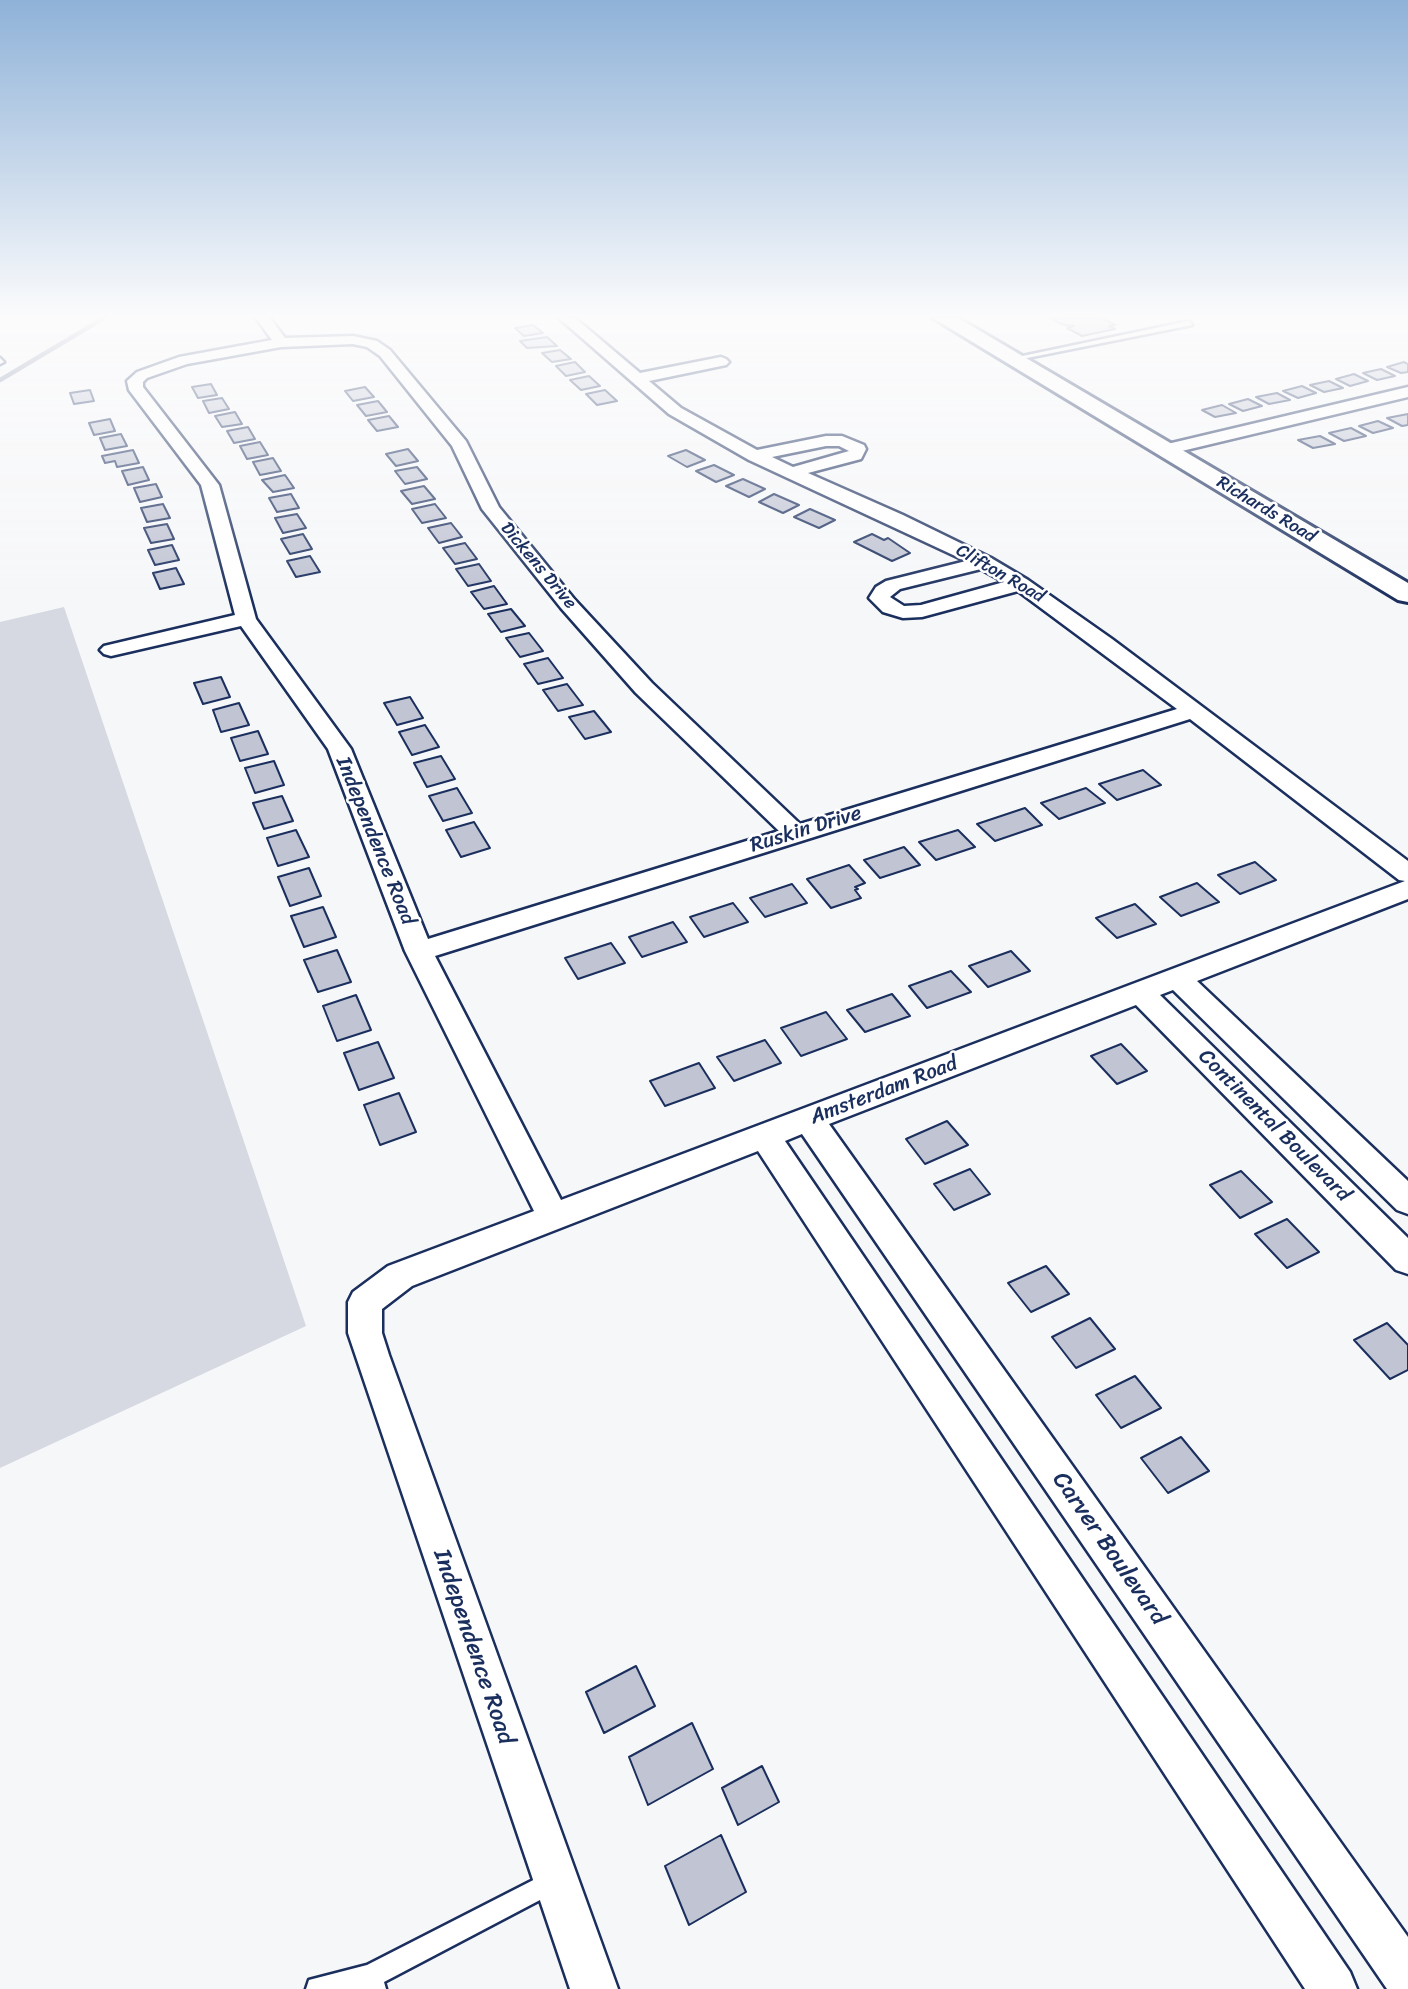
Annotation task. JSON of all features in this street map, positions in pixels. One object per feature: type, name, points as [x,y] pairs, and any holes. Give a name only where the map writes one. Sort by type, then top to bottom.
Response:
[{"type":"street","name":"Independence Road","points":[[153,411],[210,485],[246,619],[339,749],[419,951],[552,1216]]},
{"type":"street","name":"Dickens Drive","points":[[432,411],[460,445],[491,509],[568,604],[644,688],[795,834]]},
{"type":"street","name":"Clifton Road","points":[[675,411],[790,474],[896,519],[984,562],[1021,584],[1076,621],[1408,874]]},
{"type":"street","name":"Richards Road","points":[[1099,411],[1408,594]]},
{"type":"street","points":[[1165,450],[1329,411]]},
{"type":"street","points":[[755,456],[826,441],[842,441],[858,449],[855,455],[790,474]]},
{"type":"street","points":[[984,562],[893,585],[883,591],[879,598],[890,608],[903,612],[922,611],[1021,584]]},
{"type":"street","points":[[111,650],[246,619]]},
{"type":"street","name":"Ruskin Drive","points":[[419,951],[1193,710]]},
{"type":"street","name":"Amsterdam Road","points":[[365,1302],[400,1276],[1408,889]]},
{"type":"street","name":"Continental Boulevard","points":[[1177,978],[1408,1201]]},
{"type":"street","name":"Continental Boulevard","points":[[1140,992],[1408,1260]]},
{"type":"street","name":"Carver Boulevard","points":[[809,1119],[1408,1978]]},
{"type":"street","points":[[765,1137],[1333,1989]]},
{"type":"street","name":"Independence Road","points":[[365,1302],[365,1332],[371,1355],[594,1989]]},
{"type":"lane","points":[[317,1989],[372,1983],[555,1880]]},
{"type":"shaded area","points":[[64,607],[306,1326],[0,1468],[0,622]]},
{"type":"building","points":[[362,411],[387,412],[366,416]]},
{"type":"building","points":[[1204,411],[1236,413],[1215,417]]},
{"type":"building","points":[[235,412],[242,424],[222,427],[215,416]]},
{"type":"building","points":[[1408,414],[1408,425],[1402,426],[1387,418]]},
{"type":"building","points":[[389,416],[398,427],[377,431],[368,420]]},
{"type":"building","points":[[110,419],[115,431],[94,435],[89,423]]},
{"type":"building","points":[[1378,421],[1393,428],[1373,433],[1359,426]]},
{"type":"building","points":[[248,427],[255,439],[234,443],[227,431]]},
{"type":"building","points":[[1351,428],[1366,436],[1344,441],[1329,433]]},
{"type":"building","points":[[121,434],[127,446],[105,450],[100,438]]},
{"type":"building","points":[[1320,436],[1335,444],[1313,448],[1298,440]]},
{"type":"building","points":[[260,442],[268,455],[247,459],[240,446]]},
{"type":"building","points":[[408,449],[418,461],[396,466],[386,454]]},
{"type":"building","points":[[133,450],[139,463],[117,467],[115,461],[105,463],[102,456]]},
{"type":"building","points":[[686,450],[705,460],[687,467],[668,456]]},
{"type":"building","points":[[273,458],[281,471],[260,475],[253,462]]},
{"type":"building","points":[[714,465],[734,475],[716,482],[696,471]]},
{"type":"building","points":[[143,467],[149,480],[128,485],[122,471]]},
{"type":"building","points":[[417,467],[427,479],[405,484],[395,471]]},
{"type":"building","points":[[285,475],[294,488],[273,492],[262,480]]},
{"type":"building","points":[[743,479],[765,489],[749,497],[726,486]]},
{"type":"building","points":[[156,484],[162,497],[140,502],[134,488]]},
{"type":"building","points":[[424,486],[435,499],[412,504],[401,491]]},
{"type":"building","points":[[291,494],[299,508],[277,512],[269,498]]},
{"type":"building","points":[[774,494],[799,505],[783,513],[759,502]]},
{"type":"building","points":[[163,504],[170,518],[147,522],[141,508]]},
{"type":"building","points":[[435,504],[446,518],[422,523],[412,509]]},
{"type":"building","points":[[810,509],[835,520],[819,528],[794,517]]},
{"type":"building","points":[[297,514],[306,528],[283,533],[275,518]]},
{"type":"building","points":[[451,523],[462,537],[439,543],[428,528]]},
{"type":"building","points":[[167,524],[174,539],[151,543],[144,528]]},
{"type":"building","points":[[303,534],[312,549],[290,554],[281,539]]},
{"type":"building","points":[[872,534],[884,540],[888,538],[910,553],[892,561],[854,542]]},
{"type":"building","points":[[465,543],[477,559],[455,564],[443,548]]},
{"type":"building","points":[[172,545],[179,560],[155,565],[148,550]]},
{"type":"building","points":[[310,556],[320,572],[296,577],[287,561]]},
{"type":"building","points":[[479,564],[491,581],[468,586],[456,569]]},
{"type":"building","points":[[176,568],[184,584],[160,589],[153,573]]},
{"type":"building","points":[[494,586],[507,604],[484,609],[471,592]]},
{"type":"building","points":[[511,609],[525,626],[501,632],[488,614]]},
{"type":"building","points":[[529,633],[543,651],[520,657],[506,638]]},
{"type":"building","points":[[548,658],[563,678],[538,684],[524,664]]},
{"type":"building","points":[[221,677],[230,697],[203,704],[194,683]]},
{"type":"building","points":[[567,684],[583,705],[558,711],[543,690]]},
{"type":"building","points":[[410,697],[423,718],[397,725],[384,703]]},
{"type":"building","points":[[239,703],[249,725],[221,732],[213,710]]},
{"type":"building","points":[[594,711],[611,732],[585,739],[569,717]]},
{"type":"building","points":[[425,725],[439,747],[412,755],[399,732]]},
{"type":"building","points":[[258,731],[268,754],[240,761],[231,738]]},
{"type":"building","points":[[441,756],[455,779],[427,787],[414,763]]},
{"type":"building","points":[[274,761],[284,785],[255,793],[245,768]]},
{"type":"building","points":[[1143,770],[1161,785],[1117,800],[1099,784]]},
{"type":"building","points":[[457,788],[472,813],[443,821],[429,796]]},
{"type":"building","points":[[1086,788],[1105,803],[1059,819],[1041,803]]},
{"type":"building","points":[[282,796],[293,821],[264,829],[253,803]]},
{"type":"building","points":[[1025,808],[1042,825],[995,841],[977,824]]},
{"type":"building","points":[[474,822],[490,848],[461,857],[446,830]]},
{"type":"building","points":[[296,830],[309,857],[278,866],[267,838]]},
{"type":"building","points":[[958,830],[975,847],[936,860],[919,842]]},
{"type":"building","points":[[904,847],[920,865],[880,878],[864,860]]},
{"type":"building","points":[[1255,862],[1276,880],[1240,894],[1218,875]]},
{"type":"building","points":[[849,865],[865,883],[855,887],[861,898],[831,908],[807,879]]},
{"type":"building","points":[[309,868],[321,896],[290,906],[278,877]]},
{"type":"building","points":[[1197,883],[1219,902],[1181,916],[1160,897]]},
{"type":"building","points":[[792,884],[807,903],[765,917],[750,898]]},
{"type":"building","points":[[733,903],[748,922],[704,937],[690,917]]},
{"type":"building","points":[[1135,904],[1156,924],[1117,938],[1096,918]]},
{"type":"building","points":[[323,907],[336,937],[304,947],[291,916]]},
{"type":"building","points":[[673,922],[687,942],[642,957],[629,937]]},
{"type":"building","points":[[611,943],[625,963],[578,979],[565,958]]},
{"type":"building","points":[[337,950],[351,982],[318,992],[304,960]]},
{"type":"building","points":[[1011,951],[1030,971],[988,987],[969,966]]},
{"type":"building","points":[[951,971],[971,992],[927,1008],[909,986]]},
{"type":"building","points":[[892,994],[910,1016],[865,1032],[847,1010]]},
{"type":"building","points":[[356,995],[371,1030],[337,1041],[323,1006]]},
{"type":"building","points":[[826,1012],[847,1039],[801,1056],[781,1028]]},
{"type":"building","points":[[765,1040],[781,1063],[734,1081],[717,1057]]},
{"type":"building","points":[[378,1042],[394,1078],[359,1090],[344,1053]]},
{"type":"building","points":[[1121,1044],[1147,1071],[1117,1084],[1091,1056]]},
{"type":"building","points":[[699,1063],[715,1088],[665,1106],[650,1081]]},
{"type":"building","points":[[399,1093],[416,1132],[380,1145],[364,1105]]},
{"type":"building","points":[[947,1121],[968,1145],[925,1164],[906,1139]]},
{"type":"building","points":[[970,1169],[990,1194],[954,1210],[934,1184]]},
{"type":"building","points":[[1241,1171],[1272,1202],[1240,1218],[1210,1185]]},
{"type":"building","points":[[1287,1219],[1319,1252],[1287,1268],[1255,1234]]},
{"type":"building","points":[[1046,1266],[1069,1294],[1031,1312],[1008,1283]]},
{"type":"building","points":[[1090,1318],[1115,1349],[1076,1368],[1052,1337]]},
{"type":"building","points":[[1387,1323],[1408,1345],[1408,1370],[1390,1379],[1354,1340]]},
{"type":"building","points":[[1135,1376],[1161,1408],[1121,1428],[1096,1395]]},
{"type":"building","points":[[1181,1437],[1209,1471],[1168,1493],[1141,1458]]},
{"type":"building","points":[[636,1666],[655,1706],[604,1733],[586,1692]]},
{"type":"building","points":[[692,1723],[713,1769],[648,1805],[629,1757]]},
{"type":"building","points":[[762,1766],[779,1802],[738,1825],[722,1788]]},
{"type":"building","points":[[721,1835],[746,1892],[689,1925],[665,1866]]}]
